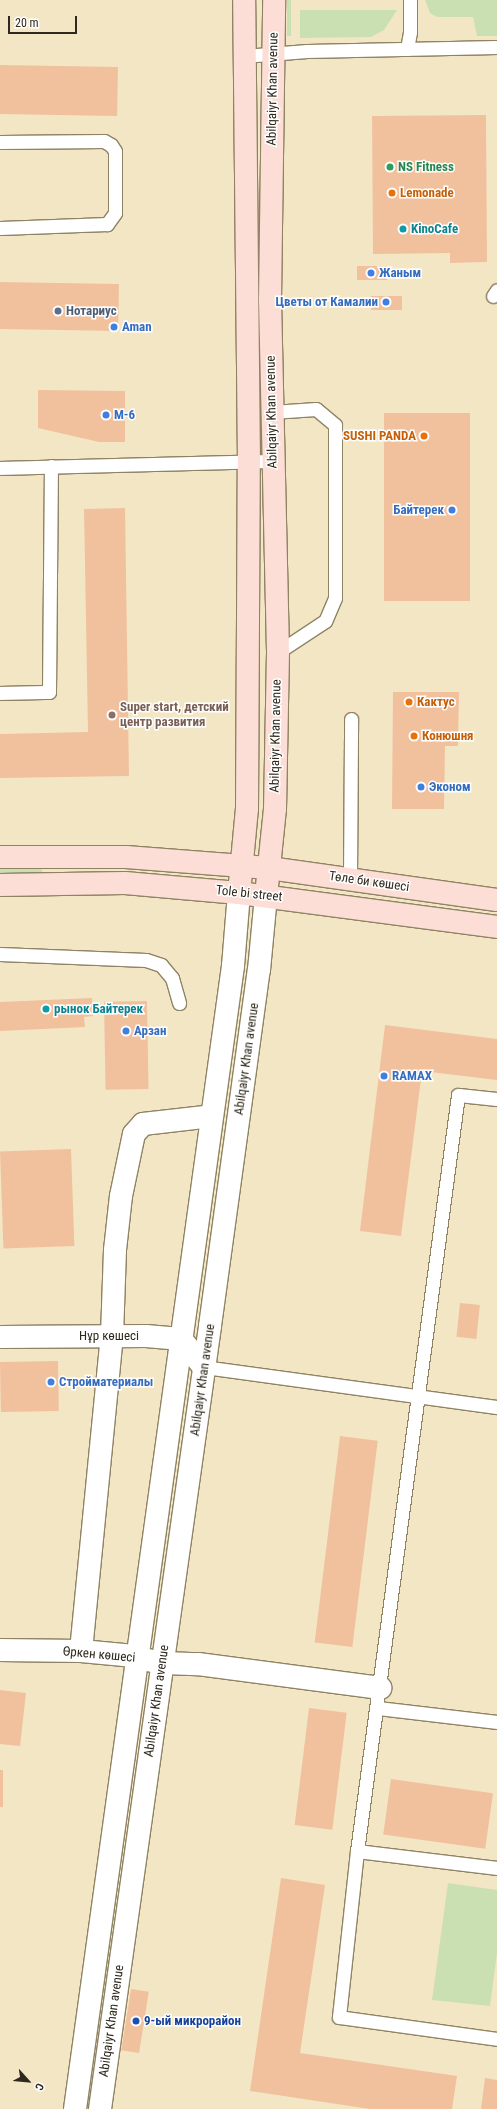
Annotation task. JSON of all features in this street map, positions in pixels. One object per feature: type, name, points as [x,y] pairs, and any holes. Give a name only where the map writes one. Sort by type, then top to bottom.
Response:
[{"type":"main road","name":"Abilqaiyr Khan avenue","points":[[239,893],[247,809],[249,462],[244,0]]},
{"type":"main road","name":"Abilqaiyr Khan avenue","points":[[266,896],[275,809],[278,652],[270,300],[274,0]]},
{"type":"main road","name":"Tole bi street","points":[[0,856],[126,857],[242,866]]},
{"type":"main road","name":"Төле би көшесі","points":[[242,866],[269,868],[497,900]]},
{"type":"main road","name":"Tole bi street","points":[[0,885],[125,884],[239,893],[497,926]]},
{"type":"street","name":"Abilqaiyr Khan avenue","points":[[75,2109],[233,966],[239,893]]},
{"type":"street","name":"Abilqaiyr Khan avenue","points":[[100,2109],[259,970],[266,896]]},
{"type":"street","points":[[81,1652],[112,1336],[115,1250],[121,1196],[134,1134],[143,1124],[212,1116]]},
{"type":"street","name":"Нұр көшесі","points":[[0,1337],[112,1336],[181,1340]]},
{"type":"street","points":[[181,1340],[204,1367]]},
{"type":"street","name":"Өркен көшесі","points":[[0,1650],[81,1652],[137,1658],[163,1663],[198,1664],[379,1698]]},
{"type":"lane","points":[[407,49],[410,32],[410,0]]},
{"type":"lane","points":[[244,56],[274,53],[497,48]]},
{"type":"lane","points":[[0,142],[104,141],[111,145],[115,151],[115,213],[107,224],[0,228]]},
{"type":"lane","points":[[272,412],[316,409],[335,425],[335,598],[325,621],[278,652]]},
{"type":"lane","points":[[0,468],[273,461]]},
{"type":"lane","points":[[0,693],[50,692],[51,466]]},
{"type":"lane","points":[[350,879],[351,719]]},
{"type":"lane","points":[[0,954],[146,960],[161,965],[172,978],[179,1003]]},
{"type":"lane","points":[[497,1099],[458,1095],[379,1698],[357,1851],[339,2017],[497,2039]]},
{"type":"lane","points":[[204,1367],[419,1394],[497,1406]]},
{"type":"lane","points":[[379,1698],[497,1722]]},
{"type":"lane","points":[[357,1851],[497,1868]]},
{"type":"green space","points":[[287,0],[291,0],[291,36],[287,36]]},
{"type":"green space","points":[[425,0],[497,0],[497,36],[477,36],[473,17],[437,17],[430,13]]},
{"type":"green space","points":[[300,10],[397,10],[384,30],[371,37],[300,38]]},
{"type":"green space","points":[[0,869],[42,869],[42,874],[0,874]]},
{"type":"green space","points":[[448,1883],[497,1890],[497,1953],[490,2006],[432,2000]]},
{"type":"building","points":[[0,65],[118,67],[117,116],[0,114]]},
{"type":"building","points":[[486,115],[487,262],[450,263],[450,253],[373,254],[372,116]]},
{"type":"building","points":[[357,266],[387,266],[387,280],[357,280]]},
{"type":"building","points":[[0,282],[119,284],[118,331],[0,329]]},
{"type":"building","points":[[371,296],[402,296],[402,310],[371,310]]},
{"type":"building","points":[[38,390],[125,391],[125,442],[99,442],[38,428]]},
{"type":"building","points":[[384,413],[470,413],[470,601],[384,601]]},
{"type":"building","points":[[125,508],[129,776],[0,778],[0,734],[88,732],[84,509]]},
{"type":"building","points":[[393,692],[459,692],[458,746],[445,746],[444,809],[392,809]]},
{"type":"building","name":"рынок Байтерек","points":[[92,998],[93,1016],[84,1017],[85,1027],[0,1031],[0,1002]]},
{"type":"building","points":[[147,1001],[149,1089],[106,1090],[104,1002]]},
{"type":"building","points":[[385,1025],[497,1039],[497,1080],[422,1071],[401,1236],[360,1231]]},
{"type":"building","points":[[71,1149],[74,1246],[3,1248],[0,1151]]},
{"type":"building","points":[[460,1303],[480,1305],[476,1339],[456,1337]]},
{"type":"building","points":[[58,1361],[59,1411],[1,1412],[0,1362]]},
{"type":"building","points":[[340,1436],[378,1441],[352,1647],[315,1642]]},
{"type":"building","points":[[0,1690],[26,1693],[20,1746],[0,1744]]},
{"type":"building","points":[[309,1708],[347,1713],[332,1830],[295,1825]]},
{"type":"building","points":[[0,1770],[3,1770],[3,1807],[0,1807]]},
{"type":"building","points":[[391,1779],[493,1793],[485,1849],[383,1834]]},
{"type":"building","points":[[281,1878],[325,1885],[300,2053],[457,2076],[452,2109],[370,2109],[250,2091]]},
{"type":"building","points":[[131,1989],[149,1992],[139,2053],[121,2050]]},
{"type":"building","points":[[485,2078],[497,2080],[497,2109],[481,2109]]},
{"type":"place","name":"NS Fitness","points":[[390,167]]},
{"type":"place","name":"Lemonade","points":[[392,193]]},
{"type":"place","name":"KinoCafe","points":[[403,229]]},
{"type":"place","name":"Жаным","points":[[371,273]]},
{"type":"place","name":"Цветы от Камалии","points":[[386,302]]},
{"type":"place","name":"Нотариус","points":[[58,311]]},
{"type":"place","name":"Aman","points":[[114,327]]},
{"type":"place","name":"M-6","points":[[106,415]]},
{"type":"place","name":"SUSHI PANDA","points":[[424,436]]},
{"type":"place","name":"Байтерек","points":[[452,510]]},
{"type":"place","name":"Кактус","points":[[409,702]]},
{"type":"place","name":"Super start, детский центр развития","points":[[112,715]]},
{"type":"place","name":"Конюшня","points":[[414,736]]},
{"type":"place","name":"Эконом","points":[[421,787]]},
{"type":"place","name":"рынок Байтерек","points":[[46,1009]]},
{"type":"place","name":"Арзан","points":[[126,1031]]},
{"type":"place","name":"RAMAX","points":[[384,1076]]},
{"type":"place","name":"Стройматериалы","points":[[51,1382]]},
{"type":"place","name":"9-ый микрорайон","points":[[136,2021]]}]
